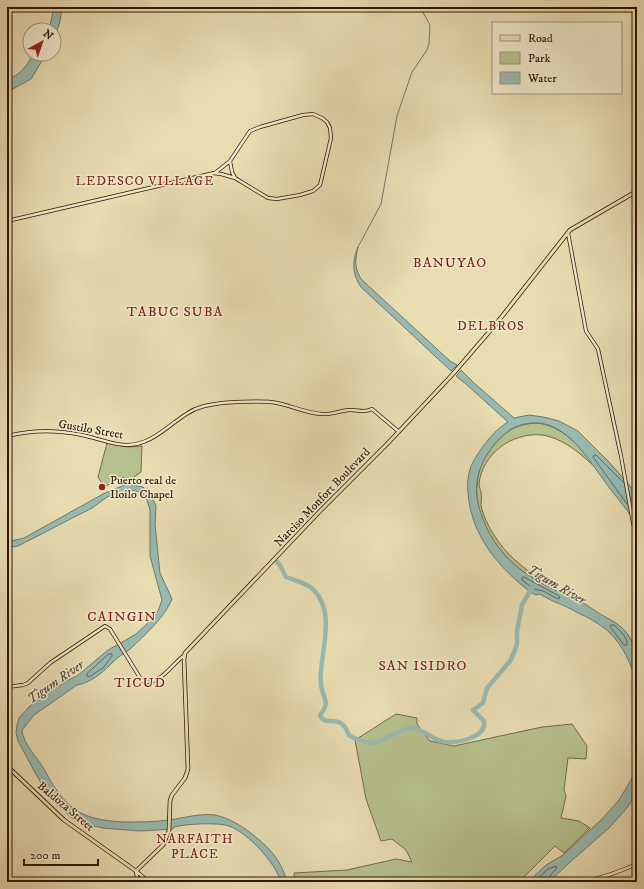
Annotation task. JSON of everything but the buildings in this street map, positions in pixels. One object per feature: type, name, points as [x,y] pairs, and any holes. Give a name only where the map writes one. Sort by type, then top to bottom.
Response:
[{"type":"main road","name":"Narciso Monfort Boulevard","points":[[185,655],[477,348],[568,233],[637,191]]},
{"type":"main road","points":[[136,871],[163,845],[169,831],[169,803],[172,795],[185,778],[188,769],[185,655]]},
{"type":"main road","name":"Baldoza Street","points":[[7,766],[64,820],[136,871]]},
{"type":"street","points":[[7,221],[214,173],[235,178],[268,198],[277,199],[300,195],[316,189],[321,180],[331,138],[330,128],[327,122],[318,115],[303,115],[262,126],[250,131],[230,160],[214,173]]},
{"type":"street","points":[[230,160],[232,172],[235,178]]},
{"type":"street","points":[[568,233],[586,331],[598,349],[625,476],[633,523],[637,534]]},
{"type":"street","name":"Gustilo Street","points":[[7,436],[53,431],[127,445],[142,443],[155,437],[188,412],[196,408],[223,403],[256,402],[278,403],[322,414],[350,410],[360,412],[372,409],[398,431]]},
{"type":"street","points":[[7,687],[28,683],[50,663],[105,626],[108,627],[116,638],[130,664],[142,681],[151,682],[166,673],[185,655]]},
{"type":"street","points":[[582,882],[620,872],[637,864]]},
{"type":"street","points":[[136,871],[138,881],[143,877]]},
{"type":"street","points":[[136,871],[149,882]]},
{"type":"green space","points":[[527,424],[545,424],[562,432],[577,445],[596,468],[578,452],[557,439],[542,435],[520,437],[500,447],[486,463],[481,473],[479,484],[481,505],[488,524],[495,537],[510,555],[523,567],[553,588],[533,578],[516,566],[494,542],[480,512],[477,496],[477,481],[481,465],[490,450],[499,439],[509,431]]},
{"type":"green space","points":[[107,443],[128,447],[142,446],[141,472],[130,480],[123,477],[104,487],[98,477]]},
{"type":"green space","points":[[396,714],[417,718],[417,724],[430,741],[454,746],[542,727],[572,724],[587,746],[586,759],[568,758],[564,790],[566,796],[561,818],[579,821],[590,828],[564,853],[555,846],[519,882],[295,882],[294,873],[347,870],[396,859],[412,862],[406,850],[392,839],[381,841],[366,799],[355,740]]},
{"type":"water","points":[[54,7],[62,7],[60,22],[51,22]]},
{"type":"water","points":[[28,62],[41,62],[31,79],[7,92],[7,80],[16,76],[23,70]]},
{"type":"water","points":[[358,247],[356,264],[359,276],[362,280],[450,361],[457,365],[451,371],[361,287],[356,277],[354,267],[355,257]]},
{"type":"water","points":[[461,370],[514,418],[529,415],[543,417],[559,421],[578,431],[609,462],[637,494],[637,524],[580,448],[563,432],[542,423],[531,423],[519,426],[511,429],[501,437],[485,457],[480,469],[476,488],[479,507],[490,533],[497,546],[516,566],[538,581],[582,602],[615,623],[627,633],[633,644],[636,655],[637,685],[626,656],[608,631],[593,620],[567,607],[540,594],[536,595],[532,593],[508,573],[489,550],[481,537],[470,508],[468,490],[469,473],[472,463],[484,445],[495,432],[508,422],[456,376]]},
{"type":"water","points":[[127,484],[143,487],[151,495],[156,506],[155,525],[160,573],[172,599],[164,613],[148,632],[98,676],[83,684],[77,685],[34,715],[22,730],[25,740],[59,793],[67,802],[84,815],[109,821],[124,822],[163,821],[204,815],[221,816],[242,827],[267,847],[276,857],[287,882],[281,882],[273,866],[260,849],[244,835],[229,826],[217,824],[193,824],[174,827],[173,829],[140,831],[103,828],[81,823],[73,819],[54,802],[38,778],[18,741],[16,733],[19,718],[29,707],[40,698],[77,676],[108,650],[136,634],[158,611],[162,600],[150,556],[150,510],[146,497],[140,492],[131,490],[107,497],[92,508],[18,546],[7,548],[7,542],[24,538],[103,494]]},
{"type":"water","points":[[637,768],[637,792],[627,808],[609,828],[549,882],[528,882],[546,865],[563,855],[602,819],[619,800]]},
{"type":"waterway","points":[[358,247],[381,204],[397,116],[412,72],[427,50],[429,44],[430,25],[420,7]]},
{"type":"waterway","name":"Tigum River","points":[[277,562],[286,577],[309,586],[317,594],[323,604],[326,626],[321,686],[326,705],[320,715],[326,721],[336,721],[342,724],[349,735],[354,738],[374,743],[393,734],[411,728],[420,730],[440,741],[445,742],[457,742],[470,738],[481,732],[484,727],[484,721],[473,710],[483,703],[487,688],[511,660],[517,644],[517,631],[522,605],[533,586]]},
{"type":"place","name":"Puerto real de Iloilo Chapel","points":[[102,487]]},
{"type":"district","name":"LEDESCO VILLAGE","points":[[145,180]]},
{"type":"district","name":"BANUYAO","points":[[450,262]]},
{"type":"district","name":"TABUC SUBA","points":[[175,311]]},
{"type":"district","name":"DELBROS","points":[[491,325]]},
{"type":"district","name":"CAINGIN","points":[[122,616]]},
{"type":"district","name":"SAN ISIDRO","points":[[423,665]]},
{"type":"district","name":"TICUD","points":[[140,682]]},
{"type":"district","name":"NARFAITH PLACE","points":[[195,846]]}]
